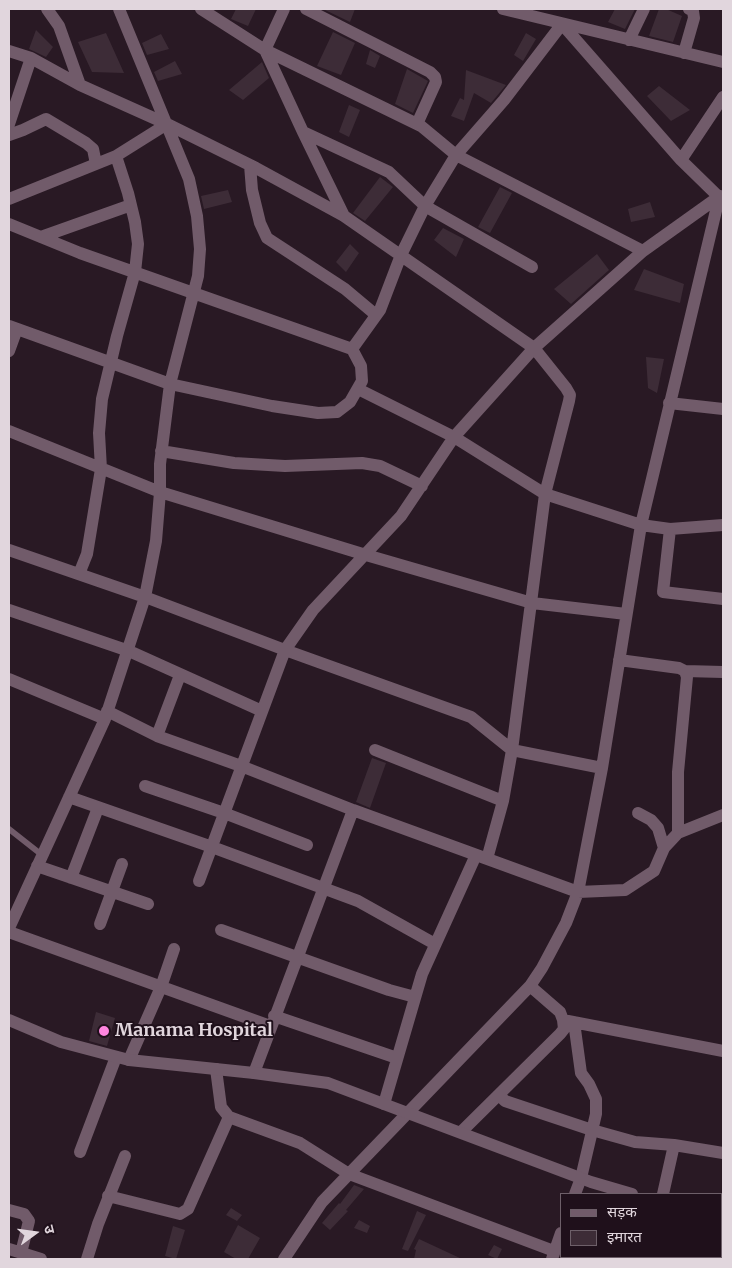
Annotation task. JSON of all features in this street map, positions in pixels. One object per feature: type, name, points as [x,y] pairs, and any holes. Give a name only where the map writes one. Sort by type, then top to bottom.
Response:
[{"type":"street","points":[[47,9],[59,26],[80,85]]},
{"type":"street","points":[[9,928],[106,715],[145,597],[156,541],[161,451],[170,384],[198,276],[200,249],[197,216],[189,179],[119,9]]},
{"type":"street","points":[[201,9],[265,50],[417,124],[456,156],[643,251]]},
{"type":"street","points":[[284,9],[265,50],[344,216]]},
{"type":"street","points":[[306,9],[430,72],[435,77],[436,82],[417,124]]},
{"type":"street","points":[[503,9],[550,15],[562,24],[681,160],[722,197]]},
{"type":"street","points":[[629,40],[644,9]]},
{"type":"street","points":[[684,53],[694,18],[693,11],[690,9]]},
{"type":"street","points":[[562,24],[723,62]]},
{"type":"street","points":[[352,349],[380,310],[401,255],[424,206],[456,156],[504,100],[562,24]]},
{"type":"street","points":[[9,51],[31,58],[80,85],[167,124],[250,165],[344,216],[534,348],[570,395],[546,494],[512,750],[503,801],[482,857],[435,944],[422,974],[384,1104]]},
{"type":"street","points":[[9,124],[31,58]]},
{"type":"street","points":[[681,160],[723,97]]},
{"type":"street","points":[[9,135],[46,119],[86,142],[93,149],[96,164]]},
{"type":"street","points":[[9,199],[116,156],[167,124]]},
{"type":"street","points":[[303,132],[389,172],[424,206],[532,267]]},
{"type":"street","points":[[79,574],[87,554],[101,469],[99,433],[102,399],[116,336],[135,272],[138,244],[131,206],[116,156]]},
{"type":"street","points":[[250,165],[252,190],[260,223],[268,238],[345,289],[376,315]]},
{"type":"street","points":[[199,882],[285,650],[313,610],[402,516],[454,437],[534,348],[643,251],[722,197]]},
{"type":"street","points":[[284,1259],[322,1202],[530,986],[566,923],[578,892],[602,768],[641,525],[669,403],[722,197]]},
{"type":"street","points":[[41,237],[131,206]]},
{"type":"street","points":[[9,224],[80,253],[352,349],[361,366],[362,381],[350,402],[337,412],[318,413],[272,406],[170,384],[13,327],[9,351]]},
{"type":"street","points":[[358,389],[454,437],[546,494],[641,525],[670,529],[723,525]]},
{"type":"street","points":[[669,403],[723,409]]},
{"type":"street","points":[[9,431],[160,492],[366,555],[532,603],[626,614]]},
{"type":"street","points":[[161,451],[234,463],[276,466],[362,463],[380,466],[422,486]]},
{"type":"street","points":[[670,529],[663,592],[723,599]]},
{"type":"street","points":[[9,550],[145,597],[471,717],[512,750],[602,768]]},
{"type":"street","points":[[9,610],[129,650],[262,711]]},
{"type":"street","points":[[619,660],[665,666],[685,671],[723,672]]},
{"type":"street","points":[[678,833],[678,772],[687,677],[685,671]]},
{"type":"street","points":[[157,736],[180,675]]},
{"type":"street","points":[[9,680],[241,766],[353,810],[578,892],[625,890],[654,871],[664,848],[678,833],[723,815]]},
{"type":"street","points":[[375,750],[503,801]]},
{"type":"street","points":[[144,786],[224,813],[307,845]]},
{"type":"street","points":[[69,798],[212,847],[358,901],[435,944]]},
{"type":"street","points":[[71,878],[98,808]]},
{"type":"street","points":[[254,1073],[353,810]]},
{"type":"street","points":[[638,813],[651,820],[658,828],[664,848]]},
{"type":"street","points":[[40,860],[71,878],[148,904]]},
{"type":"street","points":[[100,924],[122,864]]},
{"type":"street","points":[[221,930],[389,990],[415,997]]},
{"type":"street","points":[[9,932],[161,987],[397,1058]]},
{"type":"street","points":[[130,1060],[161,987],[174,949]]},
{"type":"street","points":[[530,986],[569,1021],[581,1073],[592,1088],[596,1099],[596,1114],[581,1178],[575,1193]]},
{"type":"street","points":[[9,1020],[61,1042],[130,1060],[328,1083],[581,1178],[629,1193]]},
{"type":"street","points":[[569,1021],[723,1051]]},
{"type":"street","points":[[461,1132],[560,1034],[569,1021]]},
{"type":"street","points":[[80,1152],[116,1057]]},
{"type":"street","points":[[216,1069],[221,1106],[229,1117],[300,1143],[349,1174],[557,1245]]},
{"type":"street","points":[[499,1095],[505,1100],[592,1130],[635,1142],[674,1145],[723,1153]]},
{"type":"street","points":[[108,1196],[180,1214],[188,1209],[229,1117]]},
{"type":"street","points":[[663,1193],[674,1145]]},
{"type":"street","points":[[87,1259],[108,1196],[125,1156]]},
{"type":"street","points":[[9,1210],[24,1214],[28,1221],[15,1251],[41,1259]]},
{"type":"lane","points":[[9,829],[40,860]]},
{"type":"building","points":[[236,9],[256,9],[248,26],[231,19]]},
{"type":"building","points":[[323,9],[355,9],[350,22]]},
{"type":"building","points":[[615,9],[635,9],[625,29],[608,22]]},
{"type":"building","points":[[659,9],[666,9],[682,16],[673,42],[649,36]]},
{"type":"building","points":[[36,30],[53,47],[46,57],[29,49]]},
{"type":"building","points":[[333,32],[355,43],[341,75],[317,66]]},
{"type":"building","points":[[106,33],[124,73],[92,72],[78,42]]},
{"type":"building","points":[[526,33],[536,39],[523,61],[514,55]]},
{"type":"building","points":[[161,34],[169,49],[147,55],[142,43]]},
{"type":"building","points":[[370,50],[380,56],[375,68],[366,64]]},
{"type":"building","points":[[175,61],[182,74],[158,81],[154,72]]},
{"type":"building","points":[[262,62],[269,78],[243,100],[229,90]]},
{"type":"building","points":[[407,69],[428,81],[413,113],[395,104]]},
{"type":"building","points":[[466,70],[506,85],[491,103],[474,93],[464,121],[451,116],[460,98],[464,100]]},
{"type":"building","points":[[659,86],[690,110],[671,121],[647,96]]},
{"type":"building","points":[[349,105],[360,110],[349,137],[339,132]]},
{"type":"building","points":[[380,177],[393,187],[365,221],[353,213]]},
{"type":"building","points":[[500,187],[512,193],[490,233],[478,227]]},
{"type":"building","points":[[228,190],[232,202],[204,209],[201,196]]},
{"type":"building","points":[[650,202],[655,217],[631,222],[628,209]]},
{"type":"building","points":[[443,228],[464,239],[456,257],[434,240]]},
{"type":"building","points":[[350,244],[359,253],[346,272],[336,262]]},
{"type":"building","points":[[597,254],[609,270],[571,304],[554,289]]},
{"type":"building","points":[[644,269],[684,284],[680,303],[634,290]]},
{"type":"building","points":[[646,357],[664,359],[657,393],[648,388]]},
{"type":"building","points":[[372,758],[386,763],[370,808],[356,802]]},
{"type":"building","points":[[96,1012],[115,1018],[107,1046],[89,1041]]},
{"type":"building","points":[[354,1185],[364,1189],[346,1210],[348,1211],[330,1230],[322,1223],[340,1204]]},
{"type":"building","points":[[231,1208],[242,1215],[237,1221],[226,1215]]},
{"type":"building","points":[[417,1211],[426,1215],[408,1251],[402,1249]]},
{"type":"building","points":[[359,1220],[370,1226],[367,1233],[354,1228]]},
{"type":"building","points":[[238,1225],[260,1238],[248,1259],[236,1259],[224,1252]]},
{"type":"building","points":[[173,1226],[185,1230],[176,1259],[165,1256]]},
{"type":"building","points":[[419,1239],[462,1259],[414,1259],[416,1250],[414,1249]]},
{"type":"building","points":[[494,1245],[502,1249],[497,1259],[488,1255]]},
{"type":"place","name":"Manama Hospital","points":[[104,1031]]}]
